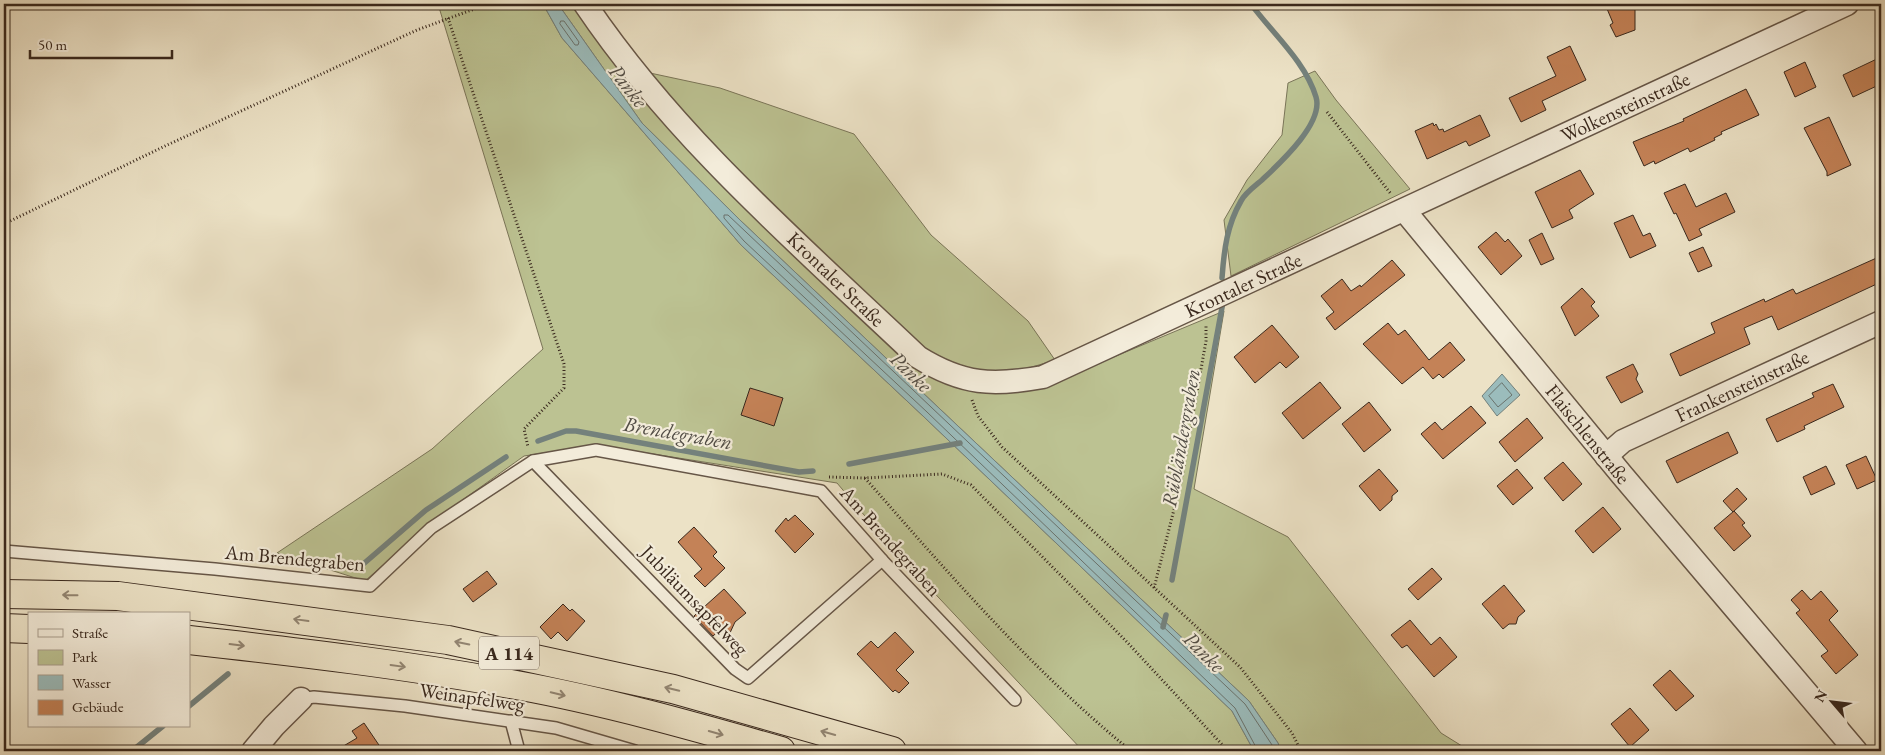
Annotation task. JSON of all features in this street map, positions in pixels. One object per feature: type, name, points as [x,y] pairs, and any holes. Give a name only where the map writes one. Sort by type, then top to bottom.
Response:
[{"type":"highway","name":"A 114","points":[[4,594],[118,596],[448,640],[673,689],[892,751]]},
{"type":"highway","points":[[4,628],[28,629]]},
{"type":"highway","name":"A 114","points":[[190,640],[405,667],[517,685],[673,720],[781,751]]},
{"type":"street","name":"Krontaler Straße","points":[[585,4],[648,89],[739,187],[918,357],[936,368],[971,381],[1011,383],[1044,377],[1404,210]]},
{"type":"street","name":"Wolkensteinstraße","points":[[1404,210],[1847,4]]},
{"type":"street","name":"Flaischlenstraße","points":[[1404,210],[1606,456],[1856,751]]},
{"type":"street","name":"Frankensteinstraße","points":[[1606,456],[1623,440],[1881,322]]},
{"type":"street","points":[[254,751],[274,726],[302,699]]},
{"type":"lane","name":"Am Brendegraben","points":[[4,551],[215,569],[370,586],[431,528],[533,461],[596,450],[821,491],[882,560],[1015,700]]},
{"type":"lane","name":"Jubiläumsapfelweg","points":[[533,461],[735,669],[748,678],[882,560]]},
{"type":"lane","name":"Weinapfelweg","points":[[302,699],[314,698],[405,706],[556,728],[635,751]]},
{"type":"lane","points":[[511,721],[519,751]]},
{"type":"path","points":[[4,224],[219,121],[417,30],[488,4]]},
{"type":"path","points":[[448,18],[564,364],[564,388],[524,429],[529,453],[533,461]]},
{"type":"path","points":[[1327,112],[1404,210]]},
{"type":"path","points":[[1154,588],[1181,482],[1206,341],[1206,325],[1198,306]]},
{"type":"path","points":[[971,381],[969,392],[978,416],[1002,447],[1240,667],[1292,733],[1300,751]]},
{"type":"path","points":[[829,477],[865,478],[942,474],[971,485],[1121,635],[1228,751]]},
{"type":"path","points":[[865,478],[980,609],[1080,709],[1131,751]]},
{"type":"green space","points":[[438,4],[543,4],[562,38],[741,245],[1232,711],[1254,751],[1083,751],[892,548],[837,483],[596,445],[524,456],[429,524],[365,581],[277,553],[432,449],[543,349]]},
{"type":"green space","points":[[558,4],[572,4],[588,26],[924,372],[1044,386],[1224,311],[1194,489],[1288,537],[1441,733],[1470,751],[1281,751],[1278,743],[1249,701],[741,221],[642,123]]},
{"type":"green space","points":[[1315,71],[1336,100],[1410,189],[1231,276],[1224,220],[1247,180],[1282,135],[1288,83]]},
{"type":"green space","points":[[650,73],[720,88],[854,134],[931,235],[1028,321],[1055,360],[1016,372],[977,373],[924,351],[696,131]]},
{"type":"water","points":[[543,4],[558,4],[642,123],[741,221],[1249,701],[1278,743],[1281,751],[1254,751],[1232,711],[741,245],[562,38]]},
{"type":"water","points":[[1502,374],[1520,395],[1497,416],[1482,396]]},
{"type":"building","points":[[1605,4],[1635,4],[1635,30],[1616,37],[1610,25],[1613,23]]},
{"type":"building","points":[[1570,46],[1586,80],[1542,101],[1546,110],[1521,122],[1509,98],[1556,76],[1547,57]]},
{"type":"building","points":[[1881,57],[1881,84],[1853,97],[1843,75]]},
{"type":"building","points":[[1805,62],[1816,87],[1795,97],[1784,72]]},
{"type":"building","points":[[1746,89],[1759,115],[1721,132],[1722,134],[1714,138],[1715,140],[1690,152],[1688,148],[1655,164],[1654,161],[1644,166],[1633,142],[1684,121],[1683,119]]},
{"type":"building","points":[[1480,115],[1490,136],[1469,146],[1466,141],[1427,159],[1415,131],[1433,123],[1434,126],[1436,124],[1439,130],[1443,129],[1444,132]]},
{"type":"building","points":[[1829,117],[1851,165],[1827,176],[1827,172],[1804,128]]},
{"type":"building","points":[[1580,170],[1594,194],[1569,210],[1573,218],[1552,228],[1535,192]]},
{"type":"building","points":[[1685,184],[1696,207],[1726,193],[1735,212],[1699,229],[1702,235],[1689,241],[1664,193]]},
{"type":"building","points":[[1633,215],[1643,236],[1650,233],[1656,246],[1630,258],[1614,223]]},
{"type":"building","points":[[1496,232],[1505,242],[1508,239],[1522,256],[1501,275],[1478,247]]},
{"type":"building","points":[[1542,233],[1554,259],[1541,265],[1529,240]]},
{"type":"building","points":[[1703,247],[1712,266],[1698,272],[1689,253]]},
{"type":"building","points":[[1881,256],[1881,282],[1778,330],[1772,316],[1744,328],[1750,344],[1680,376],[1670,354],[1715,333],[1711,323],[1764,299],[1765,302],[1793,289],[1796,294]]},
{"type":"building","points":[[1392,260],[1405,275],[1335,330],[1326,318],[1334,312],[1321,296],[1342,279],[1351,291],[1360,285],[1361,287]]},
{"type":"building","points":[[1582,288],[1595,302],[1591,306],[1599,316],[1575,336],[1561,307]]},
{"type":"building","points":[[1388,323],[1398,335],[1405,330],[1429,360],[1450,342],[1465,360],[1443,378],[1439,374],[1433,379],[1423,367],[1402,384],[1363,344]]},
{"type":"building","points":[[1272,325],[1299,357],[1286,368],[1280,362],[1255,383],[1234,357]]},
{"type":"building","points":[[1633,364],[1638,374],[1636,379],[1643,392],[1621,403],[1606,377]]},
{"type":"building","points":[[1320,382],[1341,408],[1303,439],[1282,413]]},
{"type":"building","points":[[1833,384],[1844,407],[1804,426],[1805,429],[1777,442],[1766,419],[1814,397],[1812,393]]},
{"type":"building","points":[[750,388],[783,398],[774,426],[741,415]]},
{"type":"building","points":[[1369,402],[1391,430],[1364,452],[1342,424]]},
{"type":"building","points":[[1471,406],[1486,423],[1443,459],[1421,434],[1435,422],[1442,430]]},
{"type":"building","points":[[1527,418],[1543,438],[1515,462],[1499,442]]},
{"type":"building","points":[[1728,432],[1738,453],[1677,483],[1666,461]]},
{"type":"building","points":[[1866,456],[1877,480],[1857,489],[1846,465]]},
{"type":"building","points":[[1563,462],[1582,484],[1563,501],[1544,478]]},
{"type":"building","points":[[1826,466],[1835,484],[1811,495],[1803,477]]},
{"type":"building","points":[[1379,469],[1398,491],[1392,496],[1392,500],[1380,511],[1359,486]]},
{"type":"building","points":[[1517,469],[1533,488],[1513,505],[1497,486]]},
{"type":"building","points":[[1737,488],[1747,499],[1733,512],[1723,501]]},
{"type":"building","points":[[1603,507],[1621,529],[1593,553],[1575,531]]},
{"type":"building","points":[[1734,511],[1745,523],[1742,525],[1751,536],[1734,551],[1714,528]]},
{"type":"building","points":[[795,515],[814,534],[795,553],[775,531],[786,518],[788,521]]},
{"type":"building","points":[[694,527],[717,552],[713,556],[725,568],[705,587],[694,576],[702,569],[678,542]]},
{"type":"building","points":[[1432,568],[1442,579],[1418,600],[1408,589]]},
{"type":"building","points":[[487,571],[497,584],[473,602],[463,589]]},
{"type":"building","points":[[1504,585],[1525,611],[1518,617],[1516,624],[1509,624],[1503,629],[1482,604]]},
{"type":"building","points":[[724,589],[746,613],[735,622],[729,635],[722,628],[713,636],[694,616]]},
{"type":"building","points":[[1802,590],[1811,600],[1821,591],[1838,611],[1829,620],[1858,655],[1836,674],[1821,656],[1828,651],[1796,613],[1800,610],[1791,600]]},
{"type":"building","points":[[563,604],[570,611],[572,609],[585,621],[567,641],[558,632],[551,639],[540,627]]},
{"type":"building","points":[[1410,620],[1431,645],[1440,637],[1457,657],[1434,677],[1407,645],[1402,648],[1391,635]]},
{"type":"building","points":[[895,632],[914,652],[896,670],[909,683],[899,693],[895,690],[893,692],[857,654],[871,641],[878,648]]},
{"type":"building","points":[[1670,670],[1694,696],[1676,711],[1653,685]]},
{"type":"building","points":[[1630,708],[1649,730],[1630,747],[1611,724]]},
{"type":"building","points":[[364,723],[383,751],[335,751],[357,738],[352,731]]},
{"type":"waterway","name":"Rübländergraben","points":[[1222,278],[1227,238],[1236,210],[1248,192],[1279,164],[1299,142],[1313,119],[1317,107],[1316,97],[1304,71],[1251,4]]},
{"type":"waterway","name":"Rübländergraben","points":[[1172,580],[1223,302]]},
{"type":"waterway","name":"Brendegraben","points":[[538,441],[566,431],[576,431],[799,472],[813,471]]},
{"type":"waterway","name":"Brendegraben","points":[[849,464],[960,443]]},
{"type":"waterway","name":"Brendegraben","points":[[361,566],[426,510],[506,457]]},
{"type":"waterway","name":"Rübländergraben","points":[[1163,627],[1166,615]]},
{"type":"waterway","name":"Brendegraben","points":[[190,705],[228,674]]},
{"type":"waterway","name":"Brendegraben","points":[[132,751],[161,728]]},
{"type":"water label","name":"Panke","points":[[628,86]]},
{"type":"water label","name":"Panke","points":[[911,372]]},
{"type":"water label","name":"Panke","points":[[1204,652]]}]
